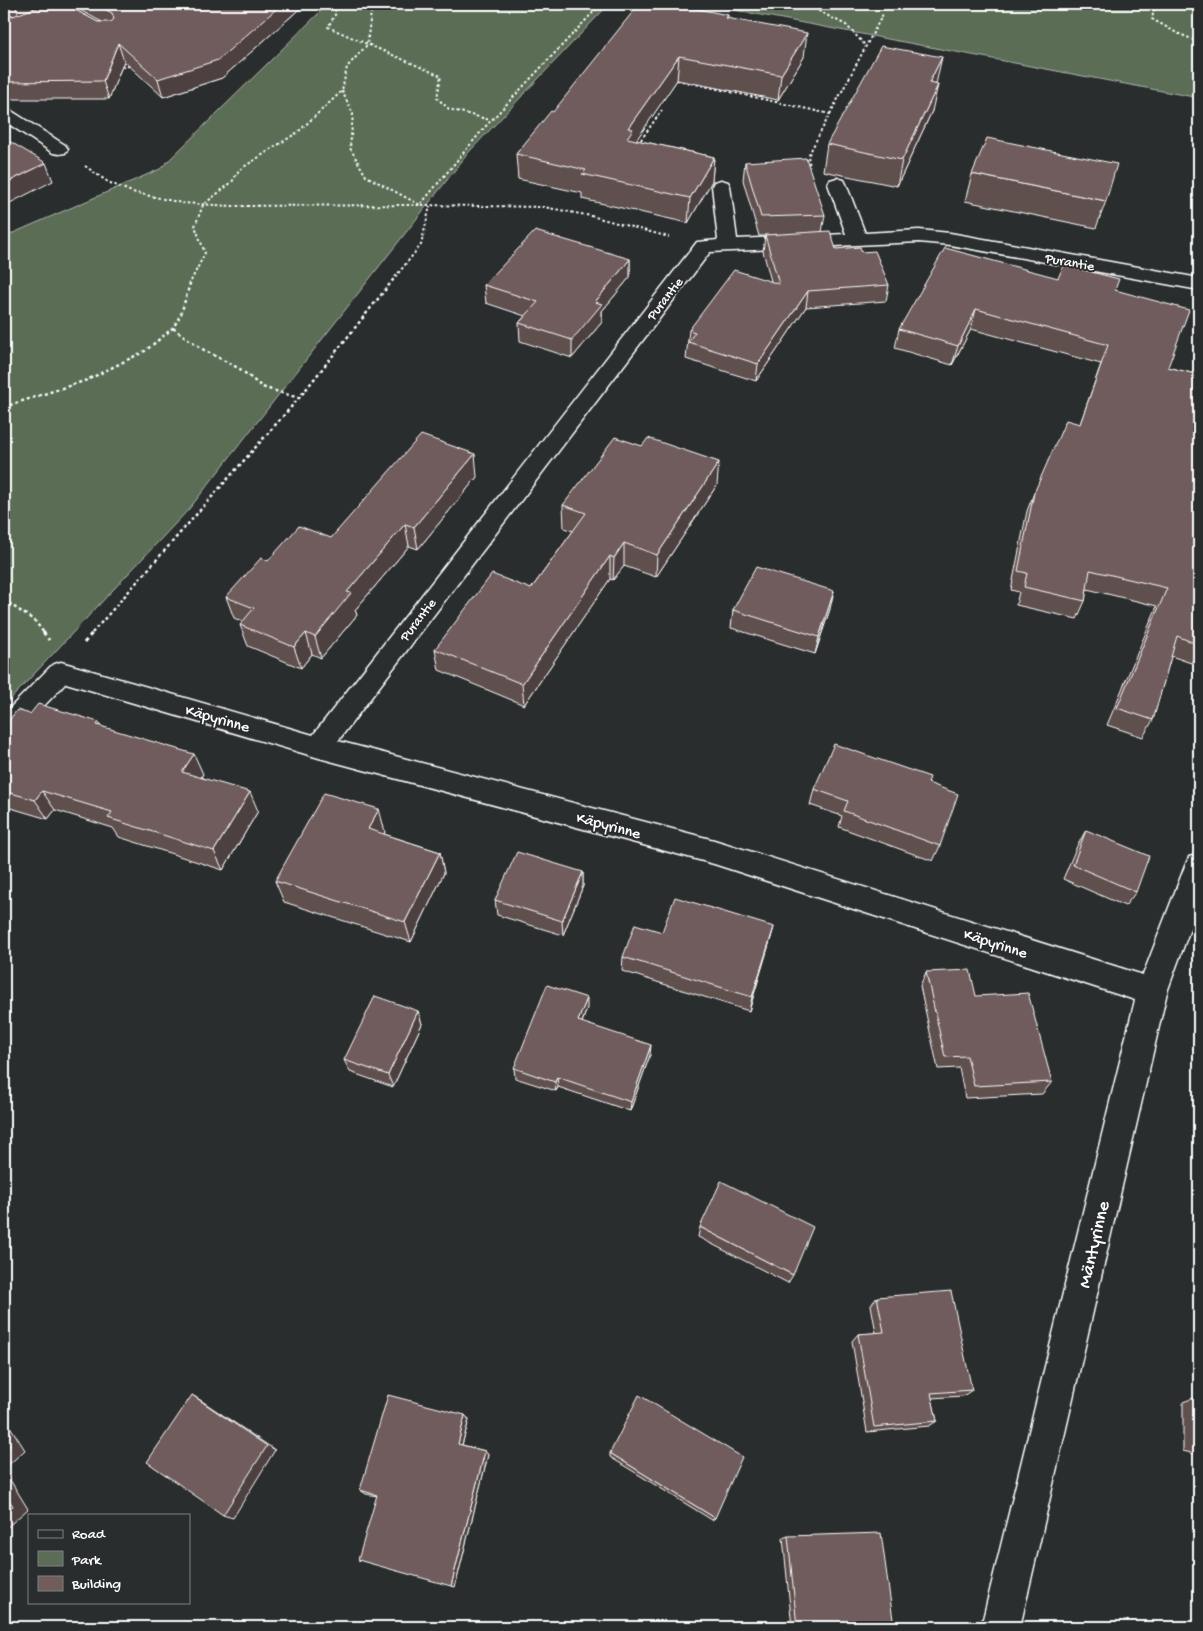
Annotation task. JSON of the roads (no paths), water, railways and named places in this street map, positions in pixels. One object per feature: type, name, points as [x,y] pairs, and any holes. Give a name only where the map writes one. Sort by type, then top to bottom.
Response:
[{"type":"street","points":[[4,18],[19,27],[72,10]]},
{"type":"street","points":[[4,114],[59,149]]},
{"type":"street","points":[[837,184],[858,239]]},
{"type":"street","points":[[721,186],[728,246]]},
{"type":"street","name":"Purantie","points":[[318,747],[704,246],[919,236],[950,239],[1199,284]]},
{"type":"street","name":"Käpyrinne","points":[[4,731],[64,668],[318,747],[714,852],[1152,992]]},
{"type":"street","name":"Mäntyrinne","points":[[1002,1627],[1152,992],[1199,866]]}]
